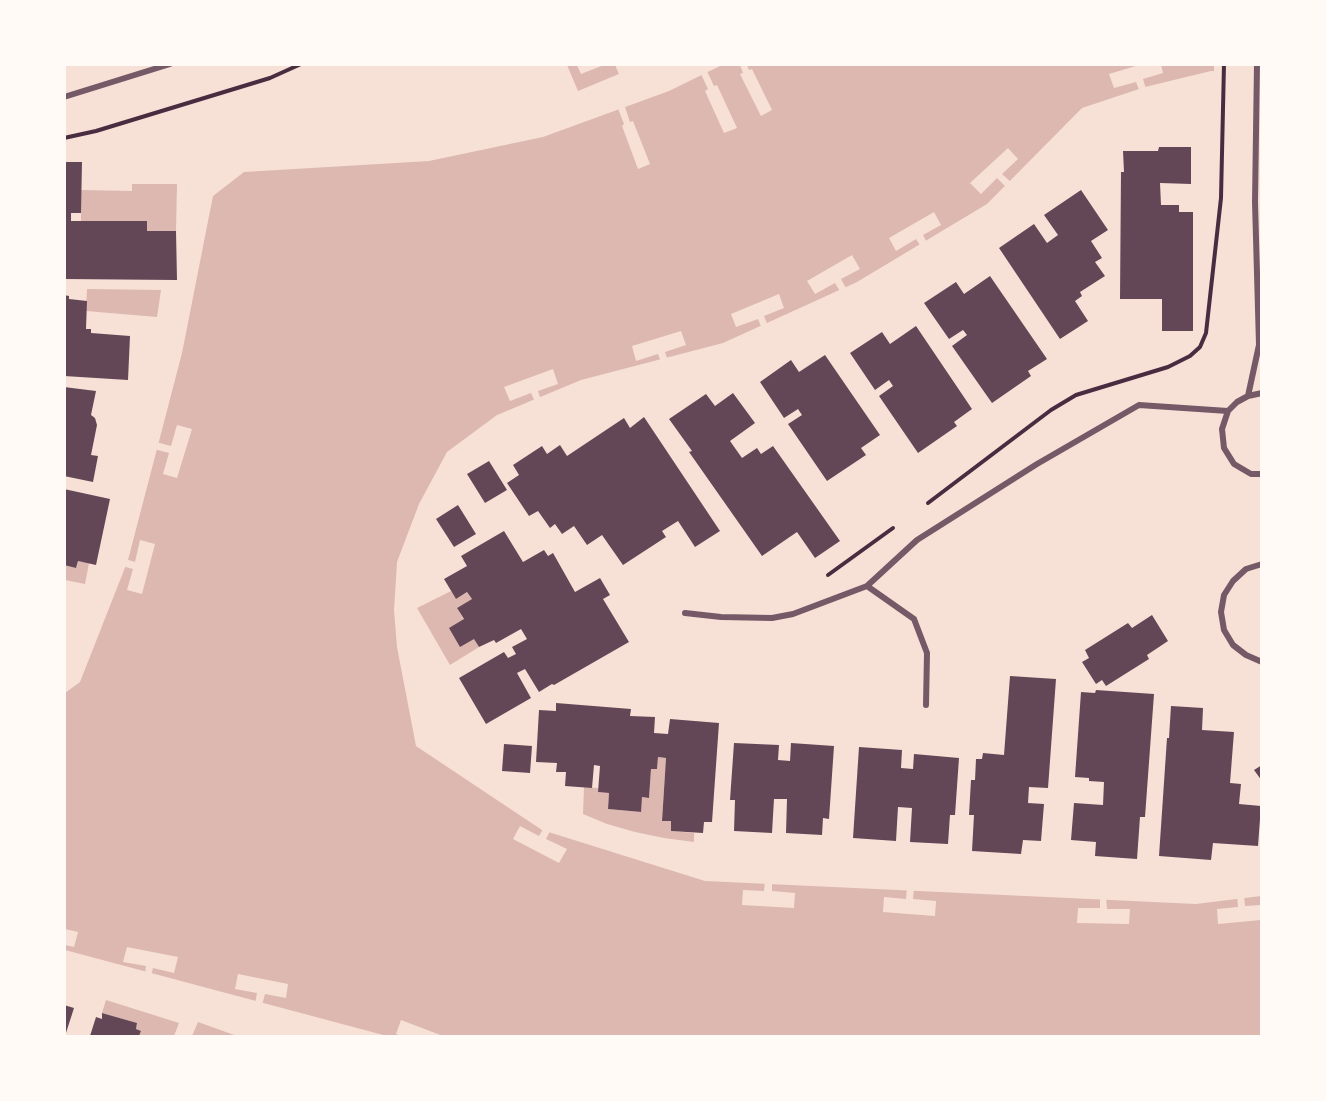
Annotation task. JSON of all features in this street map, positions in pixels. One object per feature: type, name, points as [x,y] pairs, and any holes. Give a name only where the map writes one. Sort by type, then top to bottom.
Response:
[{"type":"street","points":[[64,97],[170,64]]},
{"type":"street","points":[[1248,396],[1259,345],[1255,202],[1257,64]]},
{"type":"street","points":[[1262,393],[1248,396],[1237,402],[1228,411],[1222,429],[1224,448],[1234,464],[1251,474],[1262,474]]},
{"type":"street","points":[[685,613],[721,617],[772,618],[793,614],[867,586],[917,540],[1037,464],[1139,405],[1228,411]]},
{"type":"street","points":[[1262,564],[1246,569],[1233,580],[1224,596],[1221,612],[1224,630],[1233,645],[1246,656],[1262,662]]},
{"type":"street","points":[[867,586],[914,619],[927,653],[926,705]]},
{"type":"path","points":[[64,138],[96,131],[270,78],[301,64]]},
{"type":"path","points":[[920,509],[1051,410],[1076,395],[1168,367],[1190,356],[1200,347],[1206,333],[1221,198],[1224,64]]},
{"type":"path","points":[[827,576],[901,523]]},
{"type":"shaded area","points":[[567,65],[577,65],[581,74],[604,65],[615,65],[619,74],[578,91]]},
{"type":"shaded area","points":[[722,65],[1261,65],[1261,74],[1211,71],[1145,87],[1082,108],[987,204],[857,282],[723,343],[581,380],[497,415],[447,452],[419,504],[397,562],[394,610],[397,647],[416,746],[542,830],[705,881],[1196,904],[1261,896],[1261,1036],[387,1036],[65,950],[65,693],[80,682],[128,560],[182,353],[213,196],[244,172],[429,161],[543,137],[669,91]]},
{"type":"shaded area","points":[[132,184],[177,184],[176,231],[147,231],[147,221],[81,221],[81,190],[132,191]]},
{"type":"shaded area","points":[[87,289],[161,290],[157,317],[86,311]]},
{"type":"shaded area","points":[[78,561],[89,563],[85,584],[65,580],[65,565],[76,568]]},
{"type":"shaded area","points":[[451,591],[456,599],[467,592],[472,599],[457,608],[479,647],[450,665],[417,608]]},
{"type":"shaded area","points":[[658,757],[666,758],[662,820],[671,821],[671,831],[694,833],[694,842],[635,832],[583,814],[584,787],[598,788],[598,792],[609,793],[608,809],[640,812],[642,797],[649,798],[651,769],[657,769]]},
{"type":"shaded area","points":[[106,1000],[179,1023],[174,1036],[139,1036],[141,1031],[136,1029],[137,1023],[102,1013]]},
{"type":"shaded area","points":[[198,1022],[237,1036],[192,1036]]},
{"type":"pier","points":[[740,65],[747,65],[749,70],[752,69],[772,110],[761,116],[740,74],[743,73]]},
{"type":"pier","points":[[1139,65],[1161,65],[1163,73],[1143,79],[1146,89],[1140,92],[1136,82],[1114,88],[1109,74]]},
{"type":"pier","points":[[1214,65],[1262,65],[1262,77],[1214,74]]},
{"type":"pier","points":[[706,69],[714,86],[717,85],[737,128],[724,133],[705,91],[708,89],[700,72]]},
{"type":"pier","points":[[624,104],[650,164],[638,169],[617,106]]},
{"type":"pier","points":[[1008,148],[1018,159],[1002,174],[1012,183],[1007,188],[997,178],[981,194],[970,183]]},
{"type":"pier","points":[[934,212],[941,225],[923,235],[927,243],[921,247],[916,239],[896,251],[889,238]]},
{"type":"pier","points":[[852,255],[860,269],[841,279],[847,290],[841,293],[835,283],[815,294],[807,281]]},
{"type":"pier","points":[[779,294],[784,308],[764,316],[768,326],[762,329],[758,319],[736,327],[731,314]]},
{"type":"pier","points":[[681,331],[686,345],[665,352],[668,361],[661,362],[658,354],[636,361],[632,346]]},
{"type":"pier","points":[[553,369],[558,384],[538,391],[541,400],[535,402],[531,393],[510,401],[504,387]]},
{"type":"pier","points":[[177,425],[192,429],[177,478],[163,474],[169,453],[154,449],[156,442],[171,446]]},
{"type":"pier","points":[[140,540],[155,544],[142,594],[127,590],[133,569],[122,566],[125,559],[135,562]]},
{"type":"pier","points":[[520,826],[539,836],[544,827],[551,829],[546,839],[567,849],[559,863],[513,839]]},
{"type":"pier","points":[[765,881],[772,882],[772,891],[795,893],[794,908],[742,905],[743,890],[764,891]]},
{"type":"pier","points":[[907,888],[914,888],[913,899],[936,901],[935,916],[883,912],[884,897],[906,899]]},
{"type":"pier","points":[[1244,895],[1245,906],[1261,905],[1261,920],[1218,924],[1217,909],[1238,907],[1237,896]]},
{"type":"pier","points":[[1100,897],[1106,897],[1107,909],[1130,909],[1129,924],[1077,923],[1078,908],[1100,908]]},
{"type":"pier","points":[[65,929],[78,932],[74,947],[65,945]]},
{"type":"pier","points":[[127,947],[178,957],[174,973],[153,968],[151,976],[145,974],[146,966],[123,962]]},
{"type":"pier","points":[[238,974],[288,984],[286,998],[265,994],[262,1005],[255,1004],[257,993],[235,989]]},
{"type":"pier","points":[[401,1020],[443,1036],[396,1034]]},
{"type":"building","points":[[1159,147],[1191,147],[1191,184],[1160,183],[1161,205],[1179,205],[1179,212],[1193,212],[1193,331],[1162,331],[1162,299],[1120,299],[1123,151],[1158,151]]},
{"type":"building","points":[[64,162],[82,162],[81,213],[71,213],[71,221],[147,221],[147,231],[176,231],[177,280],[64,279]]},
{"type":"building","points":[[1081,190],[1108,230],[1091,241],[1102,258],[1095,262],[1105,276],[1080,292],[1082,296],[1075,301],[1088,321],[1060,339],[999,248],[1034,224],[1047,243],[1058,235],[1044,215]]},
{"type":"building","points":[[990,276],[1047,359],[1028,371],[1031,376],[992,403],[952,346],[967,335],[963,330],[949,339],[924,303],[956,282],[964,294]]},
{"type":"building","points":[[64,295],[69,296],[69,299],[87,301],[86,329],[91,329],[91,333],[130,336],[128,380],[64,376]]},
{"type":"building","points":[[916,326],[972,409],[954,422],[957,426],[918,453],[879,396],[893,386],[889,380],[875,390],[850,353],[882,332],[890,344]]},
{"type":"building","points":[[825,355],[880,435],[861,448],[866,455],[827,481],[788,424],[802,415],[798,409],[784,418],[760,382],[791,360],[799,372]]},
{"type":"building","points":[[64,387],[96,391],[91,415],[95,418],[97,425],[91,455],[98,456],[93,482],[64,476]]},
{"type":"building","points":[[733,393],[755,423],[730,441],[742,458],[757,448],[761,454],[773,446],[840,541],[815,558],[797,532],[762,556],[689,452],[692,451],[669,419],[706,394],[715,406]]},
{"type":"building","points":[[644,417],[720,531],[695,547],[678,521],[662,531],[666,537],[623,565],[602,535],[587,545],[574,526],[562,534],[555,524],[550,528],[538,511],[529,516],[507,483],[519,475],[513,465],[542,446],[547,454],[560,445],[567,456],[624,418],[630,428]]},
{"type":"building","points":[[489,461],[507,490],[485,503],[467,474]]},
{"type":"building","points":[[64,489],[110,499],[96,565],[78,561],[76,568],[64,565]]},
{"type":"building","points":[[458,505],[476,534],[454,547],[436,519]]},
{"type":"building","points":[[504,531],[523,562],[544,550],[548,556],[553,553],[575,592],[600,578],[610,595],[603,599],[629,642],[539,692],[525,669],[517,673],[531,698],[486,724],[459,678],[504,652],[508,658],[516,654],[512,647],[527,639],[521,629],[496,643],[494,640],[479,647],[474,639],[460,647],[449,628],[464,619],[457,608],[472,599],[467,592],[456,599],[444,579],[467,566],[461,556]]},
{"type":"building","points":[[1152,615],[1168,641],[1147,655],[1149,659],[1106,686],[1102,680],[1096,684],[1082,662],[1089,658],[1085,650],[1128,623],[1132,628]]},
{"type":"building","points":[[1010,676],[1056,679],[1048,788],[1029,787],[1028,803],[1044,804],[1041,841],[1023,840],[1021,854],[972,851],[974,815],[969,815],[971,780],[975,780],[976,759],[982,759],[983,753],[1004,755]]},
{"type":"building","points":[[1096,690],[1154,694],[1145,817],[1140,817],[1137,859],[1095,856],[1096,842],[1071,840],[1074,803],[1103,805],[1104,782],[1075,777],[1081,692],[1095,693]]},
{"type":"building","points":[[556,703],[631,709],[630,716],[655,717],[654,733],[668,734],[670,719],[719,723],[712,822],[704,822],[703,833],[671,831],[671,821],[662,821],[666,758],[658,757],[657,769],[651,769],[649,798],[642,797],[641,812],[608,809],[609,793],[598,792],[600,766],[594,765],[592,788],[565,786],[566,772],[556,772],[557,763],[536,762],[539,710],[556,711]]},
{"type":"building","points":[[1171,706],[1203,708],[1202,730],[1234,732],[1230,783],[1241,784],[1239,804],[1261,806],[1258,846],[1213,843],[1211,860],[1159,856]]},
{"type":"building","points":[[734,743],[779,745],[778,760],[790,761],[791,743],[834,746],[829,819],[823,818],[822,835],[786,833],[787,799],[774,799],[772,833],[734,831],[735,800],[730,800]]},
{"type":"building","points":[[504,744],[532,746],[530,773],[502,771]]},
{"type":"building","points":[[859,747],[902,750],[901,768],[913,769],[914,754],[959,758],[955,815],[950,815],[948,844],[910,842],[912,808],[898,807],[896,841],[853,838]]},
{"type":"building","points":[[1262,765],[1262,781],[1254,770]]},
{"type":"building","points":[[64,1005],[74,1008],[65,1036],[64,1036]]},
{"type":"building","points":[[102,1013],[137,1023],[136,1029],[141,1031],[139,1036],[90,1036],[96,1017],[102,1019]]}]
